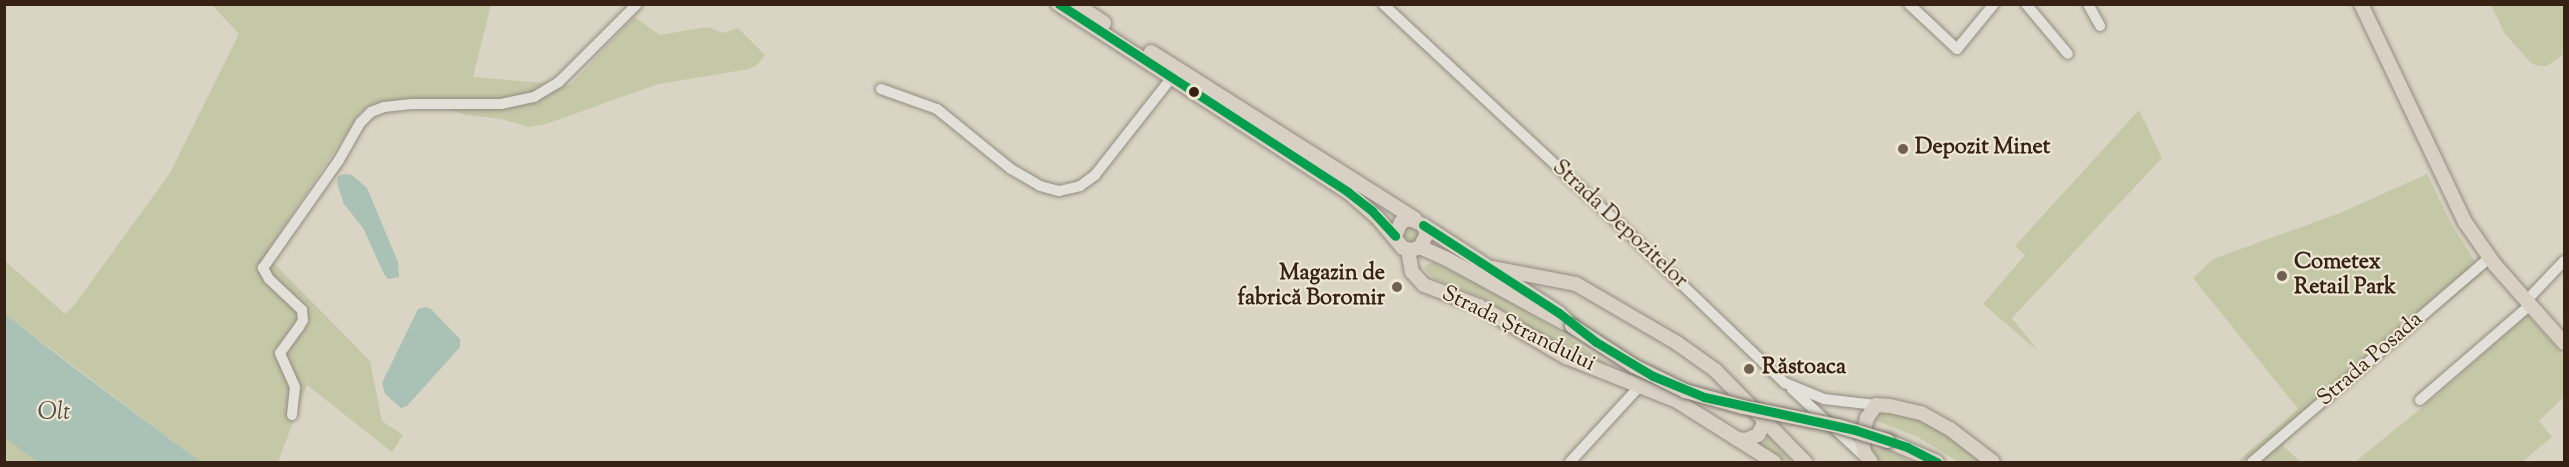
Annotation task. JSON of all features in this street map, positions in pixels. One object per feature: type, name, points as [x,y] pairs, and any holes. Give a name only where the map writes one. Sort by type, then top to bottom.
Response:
[{"type":"main road","points":[[1058,4],[1348,192],[1372,211],[1395,236],[1400,245],[1444,258],[1554,320],[1572,326]]},
{"type":"main road","points":[[1076,4],[1493,268],[1559,313],[1572,326],[1627,361],[1685,391],[1743,407],[1838,426],[1888,441],[1937,462]]},
{"type":"main road","points":[[2361,4],[2447,188],[2489,258],[2565,343]]},
{"type":"main road","points":[[1395,236],[1401,222],[1419,222]]},
{"type":"main road","points":[[1414,249],[1426,239],[1419,222]]},
{"type":"main road","name":"Strada Ștrandului","points":[[1414,249],[1412,272],[1424,285],[1479,306],[1566,357],[1677,401],[1774,462]]},
{"type":"main road","points":[[1493,268],[1561,279],[1583,288],[1700,358],[1763,416],[1805,462]]},
{"type":"main road","points":[[1869,461],[1862,437],[1868,418],[1876,405],[1890,405],[1921,413],[1957,434],[1993,462]]},
{"type":"main road","points":[[1737,439],[1746,440],[1758,435],[1763,424],[1763,416]]},
{"type":"street","points":[[292,415],[295,387],[280,354],[303,320],[302,310],[269,279],[263,268],[339,160],[360,123],[371,112],[384,107],[412,104],[501,105],[534,97],[559,82],[637,4]]},
{"type":"street","name":"Strada Depozitelor","points":[[1383,4],[1785,383],[1824,399],[1876,405]]},
{"type":"street","points":[[1909,4],[1957,49],[1994,4]]},
{"type":"street","points":[[2026,4],[2068,54]]},
{"type":"street","points":[[2088,4],[2100,26]]},
{"type":"street","points":[[880,89],[937,109],[1004,164],[1040,186],[1059,191],[1080,186],[1095,175],[1172,77]]},
{"type":"street","name":"Strada Posada","points":[[2252,462],[2489,258]]},
{"type":"street","points":[[2420,400],[2528,303],[2565,261]]},
{"type":"street","points":[[1785,383],[1869,461]]},
{"type":"street","points":[[1570,462],[1640,386]]},
{"type":"shaded area","points":[[212,5],[491,5],[473,77],[570,85],[634,17],[660,35],[708,27],[723,33],[738,28],[765,55],[757,65],[749,69],[658,84],[546,124],[529,127],[501,119],[466,115],[420,99],[372,104],[360,113],[268,250],[274,263],[370,361],[382,421],[403,435],[392,452],[307,385],[278,462],[201,462],[5,314],[4,260],[65,314],[75,304],[170,173],[239,34]]},
{"type":"shaded area","points":[[2491,5],[2564,5],[2564,54],[2547,66],[2531,63],[2505,34]]},
{"type":"shaded area","points":[[2139,110],[2162,158],[2012,318],[2039,352],[1983,304],[2025,255],[2015,246]]},
{"type":"shaded area","points":[[2427,174],[2452,225],[2483,274],[2378,358],[2282,445],[2301,462],[2237,462],[2298,409],[2193,278],[2213,259],[2340,213]]},
{"type":"shaded area","points":[[1411,226],[1417,229],[1420,235],[1417,241],[1411,244],[1405,241],[1402,235],[1405,229]]},
{"type":"shaded area","points":[[1433,262],[1487,288],[1568,337],[1607,364],[1560,347],[1481,297],[1434,279],[1425,269],[1425,266]]},
{"type":"shaded area","points":[[2527,315],[2564,356],[2564,397],[2539,421],[2552,437],[2522,462],[2355,462],[2437,395]]},
{"type":"shaded area","points":[[1881,410],[1916,417],[1947,434],[1985,462],[1959,462],[1916,436],[1874,420],[1876,414]]},
{"type":"shaded area","points":[[1769,436],[1792,462],[1786,462],[1759,447]]},
{"type":"shaded area","points":[[5,438],[37,462],[5,462]]},
{"type":"shaded area","points":[[1869,447],[1898,455],[1913,462],[1877,462]]},
{"type":"water","points":[[352,175],[367,188],[398,262],[399,277],[388,279],[384,274],[363,228],[344,204],[337,183],[338,176]]},
{"type":"water","points":[[426,307],[431,309],[460,339],[460,347],[407,406],[401,408],[385,394],[382,383],[418,309]]},
{"type":"water","name":"Olt","points":[[5,314],[201,462],[37,462],[5,438]]},
{"type":"transit line","points":[[1059,4],[1348,192],[1372,211],[1395,236]]},
{"type":"transit line","points":[[1423,225],[1559,313],[1596,342],[1653,376],[1704,397],[1855,430],[1907,447],[1937,462]]},
{"type":"place","name":"Depozit Minet","points":[[1903,149]]},
{"type":"place","name":"Cometex Retail Park","points":[[2282,276]]},
{"type":"place","name":"Magazin de fabrică Boromir","points":[[1397,287]]},
{"type":"place","name":"Răstoaca","points":[[1749,369]]}]
